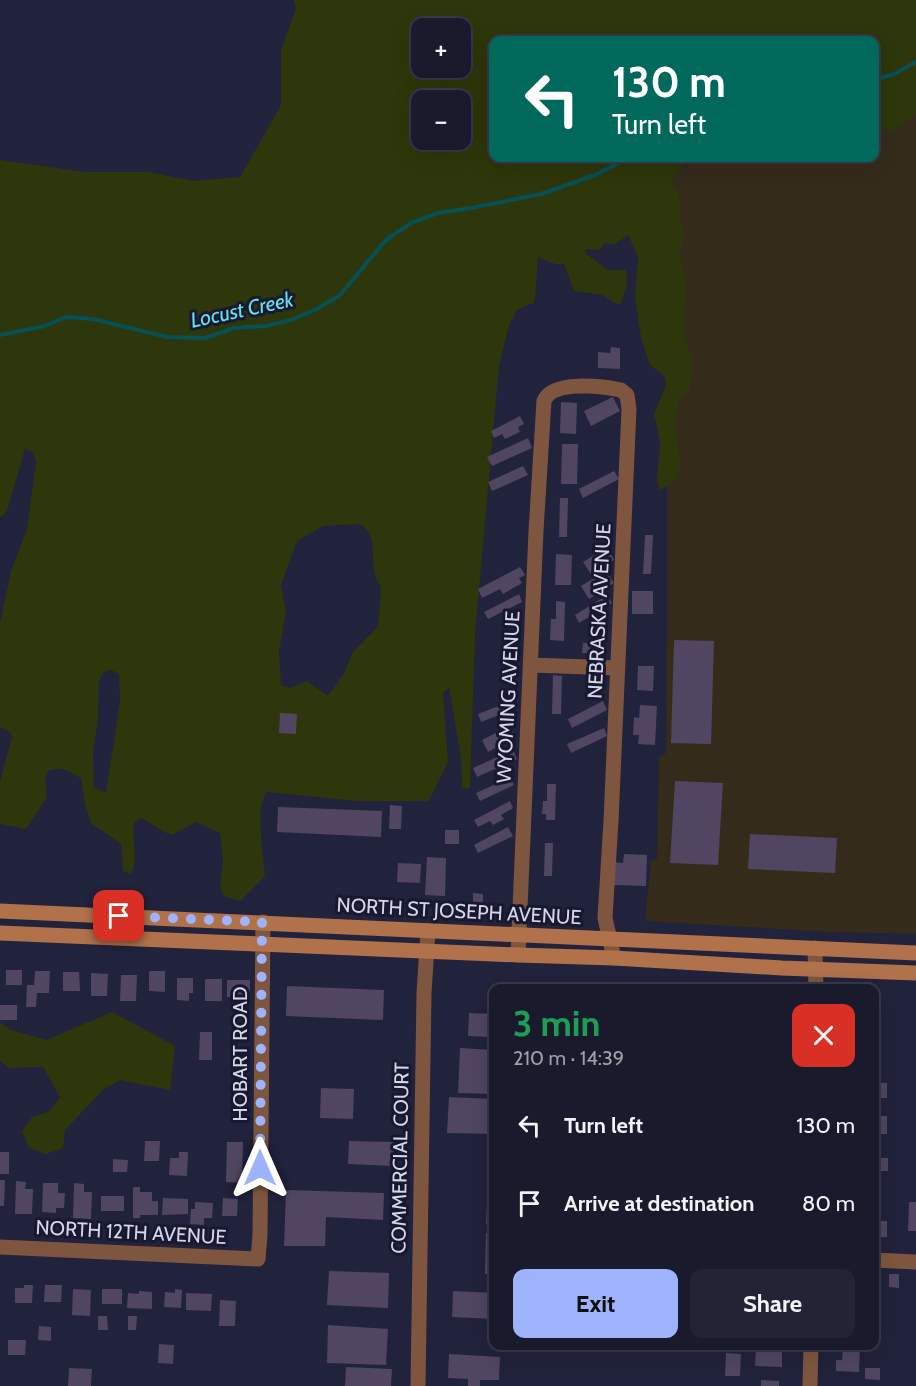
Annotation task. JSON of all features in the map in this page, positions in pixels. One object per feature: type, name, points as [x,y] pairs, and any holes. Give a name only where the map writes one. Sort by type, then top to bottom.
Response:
[{"type":"main road","name":"NORTH ST JOSEPH AVENUE","points":[[0,911],[916,953]]},
{"type":"main road","name":"NORTH ST JOSEPH AVENUE","points":[[0,933],[518,956],[614,958],[916,973]]},
{"type":"street","name":"NEBRASKA AVENUE","points":[[541,440],[545,398],[556,389],[611,387],[627,395],[629,409],[611,820],[604,918],[614,958]]},
{"type":"street","name":"WYOMING AVENUE","points":[[518,956],[517,935],[541,440]]},
{"type":"street","points":[[531,665],[617,668]]},
{"type":"street","name":"HOBART ROAD","points":[[258,1258],[262,922]]},
{"type":"street","name":"COMMERCIAL COURT","points":[[418,1386],[424,993],[428,931]]},
{"type":"street","points":[[815,948],[816,984]]},
{"type":"street","name":"NORTH 12TH AVENUE","points":[[0,1247],[258,1258]]},
{"type":"street","points":[[879,1260],[916,1262]]},
{"type":"street","points":[[810,1386],[811,1350]]},
{"type":"shaded area","points":[[916,112],[916,934],[832,932],[645,921],[651,861],[657,860],[659,757],[666,753],[669,175],[692,162],[879,162],[879,126]]},
{"type":"green space","points":[[293,0],[916,0],[916,114],[895,130],[886,129],[879,132],[879,36],[489,36],[489,162],[693,162],[680,169],[672,183],[680,198],[680,220],[685,235],[679,251],[686,280],[684,336],[693,357],[690,388],[682,396],[676,414],[679,471],[675,482],[660,490],[657,481],[660,441],[654,414],[666,385],[664,376],[650,365],[641,338],[635,297],[638,257],[628,235],[614,245],[605,243],[600,250],[586,249],[585,253],[608,270],[626,270],[627,283],[619,305],[602,295],[574,291],[564,264],[555,264],[538,257],[535,299],[533,303],[517,310],[508,328],[499,366],[475,634],[470,789],[462,788],[461,759],[449,687],[443,693],[448,762],[429,801],[357,801],[267,792],[263,799],[260,820],[265,876],[240,901],[224,896],[220,887],[223,860],[220,833],[196,822],[172,835],[142,818],[134,823],[133,868],[131,874],[123,871],[121,844],[91,823],[85,805],[81,778],[65,770],[48,771],[45,779],[47,797],[26,829],[0,824],[0,782],[12,736],[6,729],[0,728],[0,623],[11,571],[27,529],[36,461],[33,452],[25,449],[7,511],[0,518],[0,160],[85,172],[148,172],[193,181],[240,177],[281,105],[281,50],[296,8]],"holes":[[[359,524],[366,529],[372,544],[376,579],[381,587],[378,626],[353,652],[343,675],[328,696],[307,681],[291,688],[281,685],[279,652],[286,612],[281,585],[297,541],[323,526]],[[111,670],[119,674],[120,701],[106,793],[94,787],[93,753],[98,719],[99,681],[103,673]]]},
{"type":"green space","points":[[112,1012],[175,1046],[170,1090],[120,1080],[103,1090],[65,1130],[63,1148],[46,1154],[29,1148],[22,1131],[32,1117],[50,1111],[60,1097],[43,1067],[8,1068],[0,1060],[0,1022],[11,1030],[46,1040]]},
{"type":"building","points":[[611,347],[620,348],[620,369],[598,368],[598,352],[610,353]]},
{"type":"building","points":[[613,397],[620,411],[591,426],[584,411]]},
{"type":"building","points":[[561,402],[577,403],[576,434],[560,433]]},
{"type":"building","points":[[520,416],[524,424],[518,427],[520,432],[505,439],[502,434],[494,438],[491,431]]},
{"type":"building","points":[[528,438],[532,448],[492,466],[487,457]]},
{"type":"building","points":[[562,444],[578,444],[577,484],[561,484]]},
{"type":"building","points":[[523,466],[528,475],[492,491],[488,482]]},
{"type":"building","points":[[614,471],[619,479],[583,498],[579,489]]},
{"type":"building","points":[[560,498],[568,498],[567,537],[559,537]]},
{"type":"building","points":[[645,535],[653,535],[651,574],[643,574]]},
{"type":"building","points":[[607,547],[614,560],[591,574],[583,562]]},
{"type":"building","points":[[556,554],[572,555],[571,585],[555,585]]},
{"type":"building","points":[[520,567],[525,575],[519,578],[522,583],[503,594],[500,589],[482,598],[478,589]]},
{"type":"building","points":[[606,571],[614,583],[589,599],[581,586]]},
{"type":"building","points":[[632,591],[653,591],[653,614],[632,614]]},
{"type":"building","points":[[519,594],[522,602],[488,619],[484,612]]},
{"type":"building","points":[[607,595],[612,603],[579,623],[575,615]]},
{"type":"building","points":[[556,601],[565,602],[564,641],[550,640],[551,619],[556,619]]},
{"type":"building","points":[[674,640],[714,641],[711,744],[671,743]]},
{"type":"building","points":[[583,643],[594,643],[594,653],[582,653]]},
{"type":"building","points":[[638,666],[654,666],[653,691],[637,690]]},
{"type":"building","points":[[553,675],[562,676],[561,714],[552,714]]},
{"type":"building","points":[[514,700],[517,708],[481,722],[478,714]]},
{"type":"building","points":[[603,701],[607,710],[572,728],[568,719]]},
{"type":"building","points":[[640,705],[657,706],[655,745],[638,744],[639,735],[633,735],[634,717],[639,718]]},
{"type":"building","points":[[280,713],[297,714],[296,734],[279,733]]},
{"type":"building","points":[[510,726],[516,737],[488,752],[482,740]]},
{"type":"building","points":[[604,728],[607,736],[571,753],[567,744]]},
{"type":"building","points":[[513,750],[517,759],[477,777],[473,768]]},
{"type":"building","points":[[511,777],[514,785],[480,801],[476,793]]},
{"type":"building","points":[[675,781],[723,783],[718,865],[670,863]]},
{"type":"building","points":[[547,784],[556,784],[555,820],[546,820],[546,814],[542,814],[543,801],[547,801]]},
{"type":"building","points":[[510,801],[513,808],[501,815],[504,819],[493,825],[490,821],[478,827],[474,820]]},
{"type":"building","points":[[390,805],[402,806],[401,829],[389,829]]},
{"type":"building","points":[[278,807],[382,811],[381,837],[277,832]]},
{"type":"building","points":[[508,827],[513,836],[478,853],[474,845]]},
{"type":"building","points":[[445,830],[459,830],[459,844],[445,844]]},
{"type":"building","points":[[750,834],[837,838],[835,873],[748,869]]},
{"type":"building","points":[[545,843],[553,843],[552,876],[544,876]]},
{"type":"building","points":[[624,854],[647,855],[646,886],[614,885],[614,862],[623,863]]},
{"type":"building","points":[[427,857],[446,858],[445,896],[425,895]]},
{"type":"building","points":[[398,863],[421,864],[420,883],[397,882]]},
{"type":"building","points":[[473,893],[483,894],[483,903],[473,903]]},
{"type":"building","points":[[6,970],[22,970],[22,985],[6,985]]},
{"type":"building","points":[[35,971],[50,971],[49,993],[37,993],[36,1007],[26,1007],[27,985],[34,985]]},
{"type":"building","points":[[149,971],[165,971],[165,992],[149,991]]},
{"type":"building","points":[[63,972],[79,972],[80,991],[63,991]]},
{"type":"building","points":[[91,973],[108,974],[107,996],[91,996]]},
{"type":"building","points":[[121,975],[137,975],[136,1001],[120,1001]]},
{"type":"building","points":[[177,978],[193,978],[193,993],[189,993],[189,1001],[177,1000]]},
{"type":"building","points":[[205,979],[222,979],[222,1001],[205,1001]]},
{"type":"building","points":[[227,980],[250,980],[250,997],[227,997]]},
{"type":"building","points":[[287,986],[384,990],[383,1020],[286,1016]]},
{"type":"building","points":[[0,1005],[17,1005],[17,1020],[0,1020]]},
{"type":"building","points":[[469,1013],[489,1014],[489,1037],[468,1036]]},
{"type":"building","points":[[200,1032],[212,1032],[212,1060],[199,1060]]},
{"type":"building","points":[[460,1048],[489,1050],[489,1094],[458,1093]]},
{"type":"building","points":[[879,1083],[887,1083],[887,1098],[879,1098]]},
{"type":"building","points":[[321,1088],[354,1089],[353,1119],[320,1118]]},
{"type":"building","points":[[449,1097],[489,1099],[489,1134],[447,1133]]},
{"type":"building","points":[[879,1116],[887,1116],[887,1134],[879,1134]]},
{"type":"building","points":[[145,1141],[160,1141],[159,1161],[144,1161]]},
{"type":"building","points":[[349,1141],[395,1142],[394,1166],[348,1164]]},
{"type":"building","points":[[227,1142],[243,1142],[242,1183],[226,1182]]},
{"type":"building","points":[[0,1152],[9,1152],[9,1174],[0,1174]]},
{"type":"building","points":[[179,1152],[188,1152],[187,1176],[169,1175],[170,1158],[179,1158]]},
{"type":"building","points":[[879,1158],[888,1158],[888,1171],[879,1171]]},
{"type":"building","points":[[113,1159],[128,1160],[127,1172],[113,1172]]},
{"type":"building","points":[[0,1180],[5,1180],[4,1206],[0,1206]]},
{"type":"building","points":[[16,1181],[26,1182],[25,1189],[33,1189],[32,1214],[15,1214]]},
{"type":"building","points":[[488,1182],[489,1182],[489,1224],[486,1224]]},
{"type":"building","points":[[43,1183],[58,1183],[58,1193],[65,1193],[64,1208],[56,1208],[56,1213],[42,1212]]},
{"type":"building","points":[[74,1183],[84,1184],[84,1192],[92,1192],[91,1219],[73,1218]]},
{"type":"building","points":[[133,1187],[140,1187],[140,1192],[152,1192],[152,1201],[158,1201],[158,1215],[140,1215],[140,1218],[133,1218]]},
{"type":"building","points":[[286,1190],[384,1193],[383,1220],[326,1217],[325,1246],[284,1246]]},
{"type":"building","points":[[101,1196],[124,1196],[124,1211],[101,1211]]},
{"type":"building","points":[[163,1198],[188,1199],[188,1214],[162,1215]]},
{"type":"building","points":[[223,1198],[238,1199],[237,1216],[222,1216]]},
{"type":"building","points":[[195,1202],[213,1203],[212,1218],[204,1218],[204,1225],[190,1224],[191,1209],[195,1209]]},
{"type":"building","points":[[909,1202],[916,1202],[916,1231],[908,1231]]},
{"type":"building","points":[[879,1221],[887,1221],[887,1237],[879,1237]]},
{"type":"building","points":[[486,1233],[489,1233],[489,1274],[485,1274]]},
{"type":"building","points":[[329,1271],[389,1273],[388,1308],[327,1305]]},
{"type":"building","points":[[889,1274],[899,1274],[899,1288],[889,1287]]},
{"type":"building","points":[[24,1285],[33,1285],[32,1303],[15,1303],[15,1288],[24,1288]]},
{"type":"building","points":[[45,1285],[62,1285],[61,1302],[44,1302]]},
{"type":"building","points":[[73,1289],[91,1290],[90,1316],[72,1315]]},
{"type":"building","points":[[102,1289],[122,1289],[122,1304],[102,1304]]},
{"type":"building","points":[[175,1289],[182,1290],[181,1308],[164,1307],[165,1292],[175,1293]]},
{"type":"building","points":[[139,1291],[152,1292],[152,1309],[127,1308],[128,1293],[139,1294]]},
{"type":"building","points":[[453,1291],[489,1293],[489,1319],[452,1317]]},
{"type":"building","points":[[186,1293],[212,1294],[211,1311],[186,1310]]},
{"type":"building","points":[[220,1300],[236,1301],[235,1326],[219,1326]]},
{"type":"building","points":[[98,1316],[107,1316],[108,1330],[98,1330]]},
{"type":"building","points":[[128,1316],[137,1316],[136,1330],[128,1330]]},
{"type":"building","points":[[328,1325],[388,1329],[386,1365],[327,1363]]},
{"type":"building","points":[[39,1326],[51,1327],[51,1341],[38,1340]]},
{"type":"building","points":[[8,1340],[26,1340],[25,1355],[8,1355]]},
{"type":"building","points":[[159,1344],[174,1345],[173,1364],[158,1363]]},
{"type":"building","points":[[756,1350],[782,1350],[782,1367],[755,1366]]},
{"type":"building","points":[[843,1350],[860,1350],[859,1372],[836,1371],[836,1360],[842,1360]]},
{"type":"building","points":[[726,1353],[741,1354],[740,1376],[725,1376]]},
{"type":"building","points":[[449,1354],[500,1357],[499,1380],[480,1380],[480,1386],[468,1386],[468,1379],[448,1378]]},
{"type":"building","points":[[346,1367],[392,1369],[391,1386],[345,1386]]},
{"type":"building","points":[[69,1368],[92,1369],[91,1386],[68,1386]]},
{"type":"building","points":[[865,1368],[880,1368],[880,1380],[865,1379]]},
{"type":"building","points":[[761,1380],[779,1381],[779,1386],[761,1386]]},
{"type":"waterway","name":"Locust Creek","points":[[879,78],[894,74],[916,62]]},
{"type":"waterway","name":"Locust Creek","points":[[0,335],[45,326],[66,317],[93,319],[167,337],[205,338],[234,328],[266,326],[291,320],[317,309],[340,295],[386,240],[411,223],[438,213],[541,194],[595,175],[621,162]]},
{"type":"route","points":[[119,916],[262,922],[260,1168]]}]
